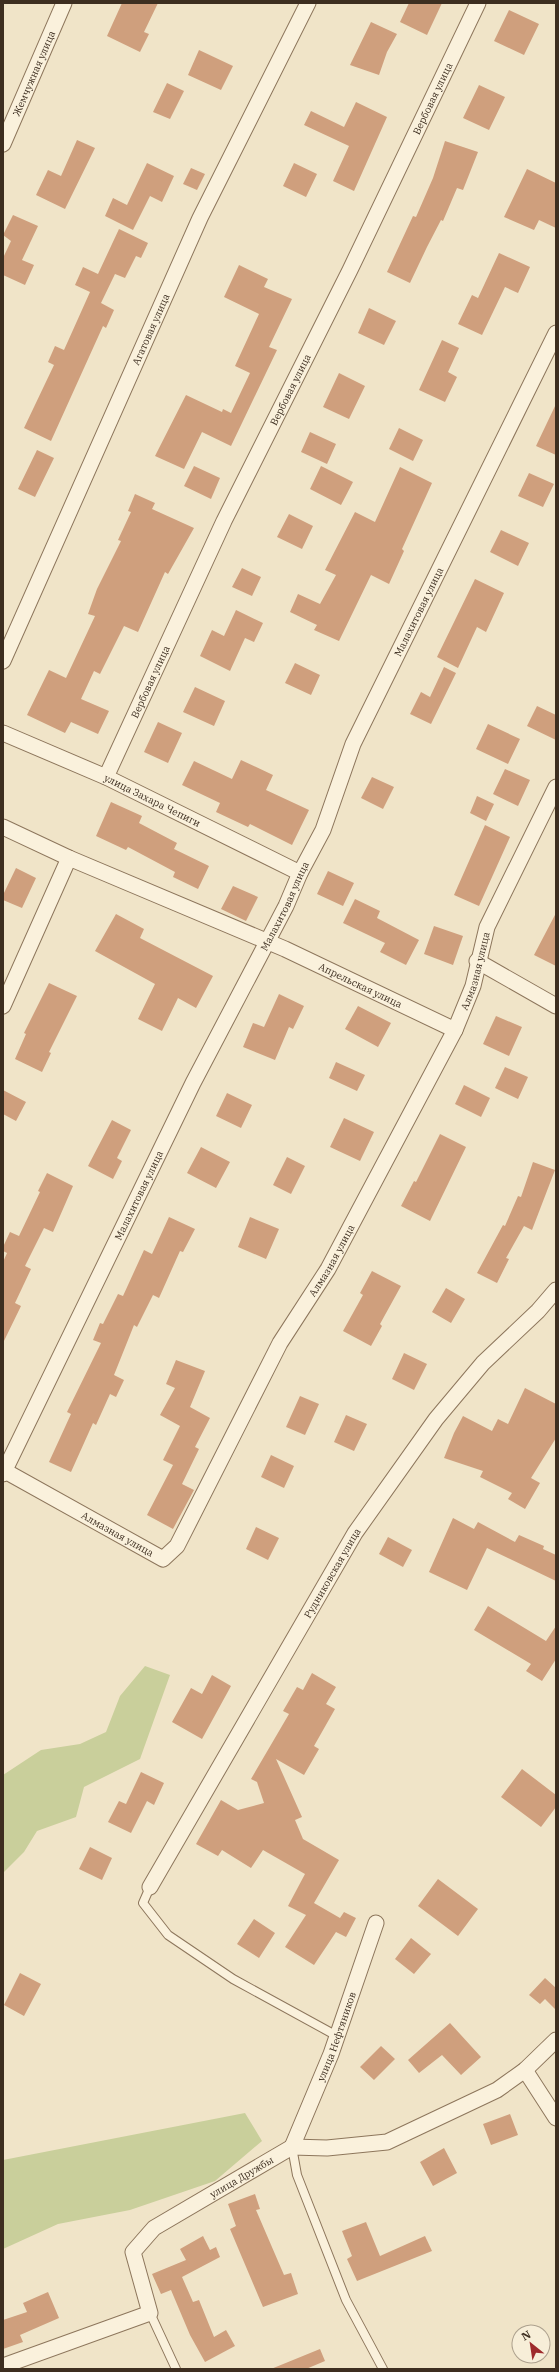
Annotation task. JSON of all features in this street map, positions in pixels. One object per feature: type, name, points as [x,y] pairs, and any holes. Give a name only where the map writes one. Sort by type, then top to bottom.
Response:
[{"type":"street","name":"Жемчужная улица","points":[[3,144],[64,3]]},
{"type":"street","name":"Агатовая улица","points":[[3,661],[200,218],[308,3]]},
{"type":"street","name":"Вербовая улица","points":[[106,778],[224,521],[350,270],[478,3]]},
{"type":"street","name":"Малахитовая улица","points":[[4,1472],[193,1083],[286,906],[300,873],[322,830],[353,744],[556,333]]},
{"type":"street","name":"улица Захара Чепиги","points":[[3,733],[106,778],[300,873]]},
{"type":"street","name":"Алмазная улица","points":[[4,1472],[163,1559],[177,1546],[280,1343],[328,1269],[455,1030],[473,986],[487,926],[556,787]]},
{"type":"street","name":"Апрельская улица","points":[[3,828],[69,858],[267,941],[455,1030]]},
{"type":"street","points":[[3,1006],[69,858]]},
{"type":"street","points":[[478,961],[556,1006]]},
{"type":"street","name":"Рудниковская улица","points":[[150,1887],[355,1533],[441,1413],[483,1363],[538,1311],[556,1290]]},
{"type":"street","name":"улица Нефтяников","points":[[292,2147],[337,2036],[376,1924]]},
{"type":"street","points":[[292,2147],[327,2148],[387,2142],[497,2090],[526,2070],[556,2040]]},
{"type":"street","points":[[526,2070],[556,2118]]},
{"type":"street","name":"улица Дружбы","points":[[150,2313],[133,2252],[154,2228],[292,2147]]},
{"type":"street","points":[[3,2366],[150,2313]]},
{"type":"lane","points":[[150,1887],[143,1903],[168,1935],[234,1979],[337,2036]]},
{"type":"lane","points":[[292,2147],[297,2174],[346,2300],[383,2369]]},
{"type":"lane","points":[[150,2313],[176,2369]]},
{"type":"green space","points":[[145,1666],[170,1675],[140,1759],[84,1787],[76,1817],[37,1831],[24,1852],[3,1873],[3,1775],[41,1750],[80,1744],[106,1732],[120,1696]]},
{"type":"green space","points":[[245,2113],[262,2141],[215,2181],[130,2210],[58,2224],[3,2249],[3,2160]]},
{"type":"building","points":[[122,3],[158,3],[144,32],[149,34],[140,52],[107,36]]},
{"type":"building","points":[[409,3],[442,3],[427,35],[400,22]]},
{"type":"building","points":[[509,10],[539,24],[524,55],[494,41]]},
{"type":"building","points":[[371,22],[397,34],[387,52],[379,75],[350,65]]},
{"type":"building","points":[[199,50],[233,66],[221,90],[188,75]]},
{"type":"building","points":[[167,83],[184,91],[170,119],[153,112]]},
{"type":"building","points":[[479,85],[505,97],[489,130],[463,118]]},
{"type":"building","points":[[356,102],[387,117],[354,191],[333,181],[349,146],[304,125],[311,111],[344,127]]},
{"type":"building","points":[[77,140],[95,148],[65,209],[36,195],[48,170],[61,176]]},
{"type":"building","points":[[445,141],[478,152],[463,190],[457,188],[443,221],[441,220],[410,283],[387,272],[413,216],[416,217],[433,178]]},
{"type":"building","points":[[147,163],[174,176],[162,202],[150,196],[133,230],[105,216],[113,198],[127,205]]},
{"type":"building","points":[[294,163],[317,174],[306,197],[283,186]]},
{"type":"building","points":[[191,168],[205,174],[197,190],[183,184]]},
{"type":"building","points":[[527,169],[556,183],[556,228],[539,220],[534,230],[504,217]]},
{"type":"building","points":[[13,215],[38,226],[22,260],[34,265],[25,285],[3,275],[3,258],[11,241],[3,235]]},
{"type":"building","points":[[119,229],[148,243],[141,258],[136,256],[125,278],[115,274],[101,303],[114,310],[106,328],[103,326],[51,441],[24,428],[54,365],[48,362],[55,346],[64,350],[90,292],[75,285],[83,267],[98,274]]},
{"type":"building","points":[[499,253],[530,267],[518,293],[505,287],[482,335],[458,324],[472,295],[478,298]]},
{"type":"building","points":[[239,265],[268,279],[264,287],[292,299],[269,347],[277,350],[231,446],[202,432],[184,469],[155,456],[186,395],[222,412],[223,409],[231,413],[250,373],[235,366],[259,314],[224,297]]},
{"type":"building","points":[[369,308],[396,321],[384,345],[358,333]]},
{"type":"building","points":[[442,340],[459,348],[448,372],[457,377],[445,402],[419,390]]},
{"type":"building","points":[[339,373],[365,386],[349,419],[323,407]]},
{"type":"building","points":[[556,404],[556,455],[536,446]]},
{"type":"building","points":[[399,428],[423,440],[413,461],[389,449]]},
{"type":"building","points":[[310,432],[336,444],[327,464],[301,452]]},
{"type":"building","points":[[37,450],[54,458],[35,497],[18,489]]},
{"type":"building","points":[[194,466],[220,478],[211,499],[184,486]]},
{"type":"building","points":[[321,466],[353,482],[341,505],[310,489]]},
{"type":"building","points":[[400,467],[432,483],[402,549],[404,551],[389,584],[371,575],[339,641],[314,630],[317,625],[290,612],[298,594],[320,604],[336,575],[325,570],[355,512],[375,522]]},
{"type":"building","points":[[529,473],[554,484],[543,507],[518,496]]},
{"type":"building","points":[[135,494],[155,503],[152,509],[194,528],[168,574],[165,572],[138,632],[124,626],[100,674],[94,671],[81,699],[109,711],[98,734],[71,722],[65,733],[27,715],[49,670],[66,678],[95,616],[88,614],[97,589],[121,541],[118,540],[131,512],[128,511]]},
{"type":"building","points":[[289,514],[313,526],[302,549],[277,537]]},
{"type":"building","points":[[501,530],[529,543],[518,566],[490,552]]},
{"type":"building","points":[[242,568],[261,577],[252,596],[232,587]]},
{"type":"building","points":[[475,579],[504,593],[486,632],[477,627],[458,668],[437,657]]},
{"type":"building","points":[[236,610],[263,623],[254,642],[245,638],[230,671],[200,656],[212,630],[224,636]]},
{"type":"building","points":[[295,663],[320,675],[311,695],[285,683]]},
{"type":"building","points":[[444,667],[456,673],[431,724],[410,714],[421,692],[430,697]]},
{"type":"building","points":[[195,687],[225,701],[214,726],[183,712]]},
{"type":"building","points":[[537,706],[556,715],[556,740],[527,726]]},
{"type":"building","points":[[158,722],[182,733],[168,763],[144,752]]},
{"type":"building","points":[[488,724],[520,739],[508,764],[476,749]]},
{"type":"building","points":[[241,760],[273,775],[266,790],[309,810],[292,845],[250,824],[248,827],[216,812],[220,803],[182,785],[194,761],[232,779]]},
{"type":"building","points":[[505,769],[530,780],[518,806],[493,794]]},
{"type":"building","points":[[372,777],[394,787],[383,809],[361,798]]},
{"type":"building","points":[[477,796],[494,804],[486,821],[470,813]]},
{"type":"building","points":[[111,802],[142,816],[139,823],[177,843],[174,849],[209,866],[198,889],[173,877],[175,872],[128,847],[126,850],[96,836]]},
{"type":"building","points":[[485,825],[510,837],[479,906],[454,895]]},
{"type":"building","points":[[16,868],[36,878],[22,908],[3,900],[3,895]]},
{"type":"building","points":[[328,871],[354,883],[343,906],[317,894]]},
{"type":"building","points":[[233,886],[258,897],[246,921],[221,909]]},
{"type":"building","points":[[355,899],[380,911],[377,918],[419,940],[406,965],[380,952],[385,943],[343,923]]},
{"type":"building","points":[[556,913],[556,966],[534,955]]},
{"type":"building","points":[[116,914],[144,929],[140,938],[213,976],[196,1008],[178,998],[162,1031],[138,1019],[155,984],[95,951]]},
{"type":"building","points":[[434,926],[463,936],[453,965],[424,954]]},
{"type":"building","points":[[49,983],[77,996],[49,1052],[51,1053],[42,1072],[15,1059],[26,1034],[24,1033]]},
{"type":"building","points":[[279,994],[304,1006],[293,1029],[289,1027],[275,1060],[243,1047],[253,1023],[264,1027]]},
{"type":"building","points":[[358,1006],[391,1023],[378,1047],[345,1029]]},
{"type":"building","points":[[496,1016],[522,1027],[509,1056],[483,1044]]},
{"type":"building","points":[[336,1062],[365,1075],[357,1091],[329,1078]]},
{"type":"building","points":[[505,1067],[528,1077],[518,1099],[495,1088]]},
{"type":"building","points":[[464,1085],[490,1098],[481,1117],[455,1104]]},
{"type":"building","points":[[3,1090],[26,1102],[16,1121],[3,1114]]},
{"type":"building","points":[[227,1093],[252,1105],[241,1128],[216,1116]]},
{"type":"building","points":[[344,1118],[374,1132],[360,1161],[330,1147]]},
{"type":"building","points":[[112,1120],[131,1130],[117,1158],[122,1161],[113,1179],[88,1166]]},
{"type":"building","points":[[440,1134],[466,1147],[430,1221],[401,1206],[414,1181],[416,1182]]},
{"type":"building","points":[[201,1147],[230,1162],[216,1188],[187,1173]]},
{"type":"building","points":[[287,1157],[305,1166],[291,1194],[273,1185]]},
{"type":"building","points":[[533,1162],[555,1170],[532,1230],[524,1226],[506,1258],[509,1259],[497,1283],[477,1273],[503,1225],[505,1226],[518,1196],[521,1197]]},
{"type":"building","points":[[47,1173],[73,1186],[53,1232],[44,1228],[25,1266],[31,1269],[15,1303],[21,1306],[3,1343],[3,1262],[7,1253],[3,1251],[3,1247],[10,1232],[19,1236],[40,1192],[38,1191]]},
{"type":"building","points":[[169,1217],[195,1229],[183,1252],[180,1251],[159,1298],[153,1295],[137,1327],[134,1325],[114,1375],[124,1380],[116,1397],[110,1394],[96,1425],[93,1423],[71,1472],[49,1462],[71,1414],[67,1412],[101,1343],[93,1340],[100,1323],[103,1324],[118,1294],[123,1296],[144,1250],[152,1254]]},
{"type":"building","points":[[250,1217],[279,1229],[266,1259],[238,1247]]},
{"type":"building","points":[[372,1271],[401,1286],[380,1324],[382,1326],[371,1346],[343,1331],[363,1295],[360,1293]]},
{"type":"building","points":[[446,1288],[465,1299],[451,1323],[432,1312]]},
{"type":"building","points":[[404,1353],[427,1364],[414,1390],[392,1379]]},
{"type":"building","points":[[176,1360],[205,1371],[190,1407],[210,1418],[195,1447],[199,1449],[182,1484],[194,1490],[173,1529],[147,1515],[173,1465],[163,1460],[180,1426],[160,1415],[175,1388],[166,1384]]},
{"type":"building","points":[[525,1388],[556,1404],[556,1438],[531,1478],[540,1483],[525,1509],[508,1499],[512,1493],[480,1477],[483,1471],[444,1458],[463,1416],[492,1431],[498,1419],[508,1424]]},
{"type":"building","points":[[300,1396],[319,1404],[305,1435],[286,1427]]},
{"type":"building","points":[[346,1415],[367,1424],[354,1451],[334,1442]]},
{"type":"building","points":[[271,1455],[294,1466],[284,1488],[261,1477]]},
{"type":"building","points":[[453,1518],[474,1529],[478,1522],[515,1542],[519,1535],[544,1546],[543,1549],[556,1555],[556,1581],[487,1548],[467,1590],[429,1572]]},
{"type":"building","points":[[256,1527],[279,1538],[268,1560],[246,1549]]},
{"type":"building","points":[[388,1537],[412,1550],[403,1567],[379,1554]]},
{"type":"building","points":[[488,1606],[546,1641],[556,1626],[556,1659],[542,1681],[526,1671],[531,1664],[474,1630]]},
{"type":"building","points":[[312,1673],[336,1687],[326,1704],[335,1709],[314,1746],[319,1749],[304,1775],[276,1759],[302,1817],[295,1820],[303,1839],[339,1860],[314,1903],[340,1918],[344,1912],[356,1918],[346,1937],[336,1932],[314,1965],[285,1947],[306,1915],[288,1906],[305,1874],[263,1850],[251,1868],[222,1850],[218,1856],[196,1844],[221,1800],[238,1810],[264,1803],[257,1782],[251,1779],[289,1714],[283,1711],[297,1687],[303,1690]]},
{"type":"building","points":[[212,1675],[231,1686],[202,1739],[172,1722],[191,1688],[202,1694]]},
{"type":"building","points":[[522,1769],[556,1795],[556,1807],[541,1827],[501,1797]]},
{"type":"building","points":[[141,1772],[164,1783],[154,1805],[147,1801],[131,1833],[108,1822],[119,1801],[126,1804]]},
{"type":"building","points":[[90,1847],[112,1858],[102,1880],[79,1869]]},
{"type":"building","points":[[438,1879],[478,1909],[458,1936],[418,1906]]},
{"type":"building","points":[[254,1919],[275,1933],[259,1958],[237,1944]]},
{"type":"building","points":[[411,1938],[431,1954],[414,1974],[395,1959]]},
{"type":"building","points":[[20,1973],[41,1984],[24,2016],[4,2005]]},
{"type":"building","points":[[545,1978],[556,1988],[556,2010],[545,1999],[540,2004],[529,1995]]},
{"type":"building","points":[[450,2023],[481,2057],[461,2075],[442,2055],[419,2073],[408,2060]]},
{"type":"building","points":[[381,2046],[395,2059],[374,2080],[360,2067]]},
{"type":"building","points":[[510,2114],[518,2135],[491,2145],[483,2124]]},
{"type":"building","points":[[444,2148],[457,2173],[433,2186],[420,2162]]},
{"type":"building","points":[[255,2194],[260,2209],[256,2210],[284,2275],[291,2273],[298,2294],[263,2307],[230,2229],[236,2226],[228,2204]]},
{"type":"building","points":[[366,2222],[380,2256],[425,2236],[432,2251],[357,2281],[347,2259],[352,2256],[342,2231]]},
{"type":"building","points":[[203,2236],[210,2250],[216,2247],[220,2257],[182,2277],[193,2302],[199,2300],[214,2337],[226,2330],[235,2346],[205,2362],[190,2335],[171,2290],[161,2294],[152,2274],[186,2260],[180,2249]]},
{"type":"building","points":[[48,2292],[59,2318],[20,2335],[23,2342],[3,2349],[3,2320],[27,2312],[23,2303]]},
{"type":"building","points":[[320,2349],[325,2361],[306,2369],[271,2369]]}]
